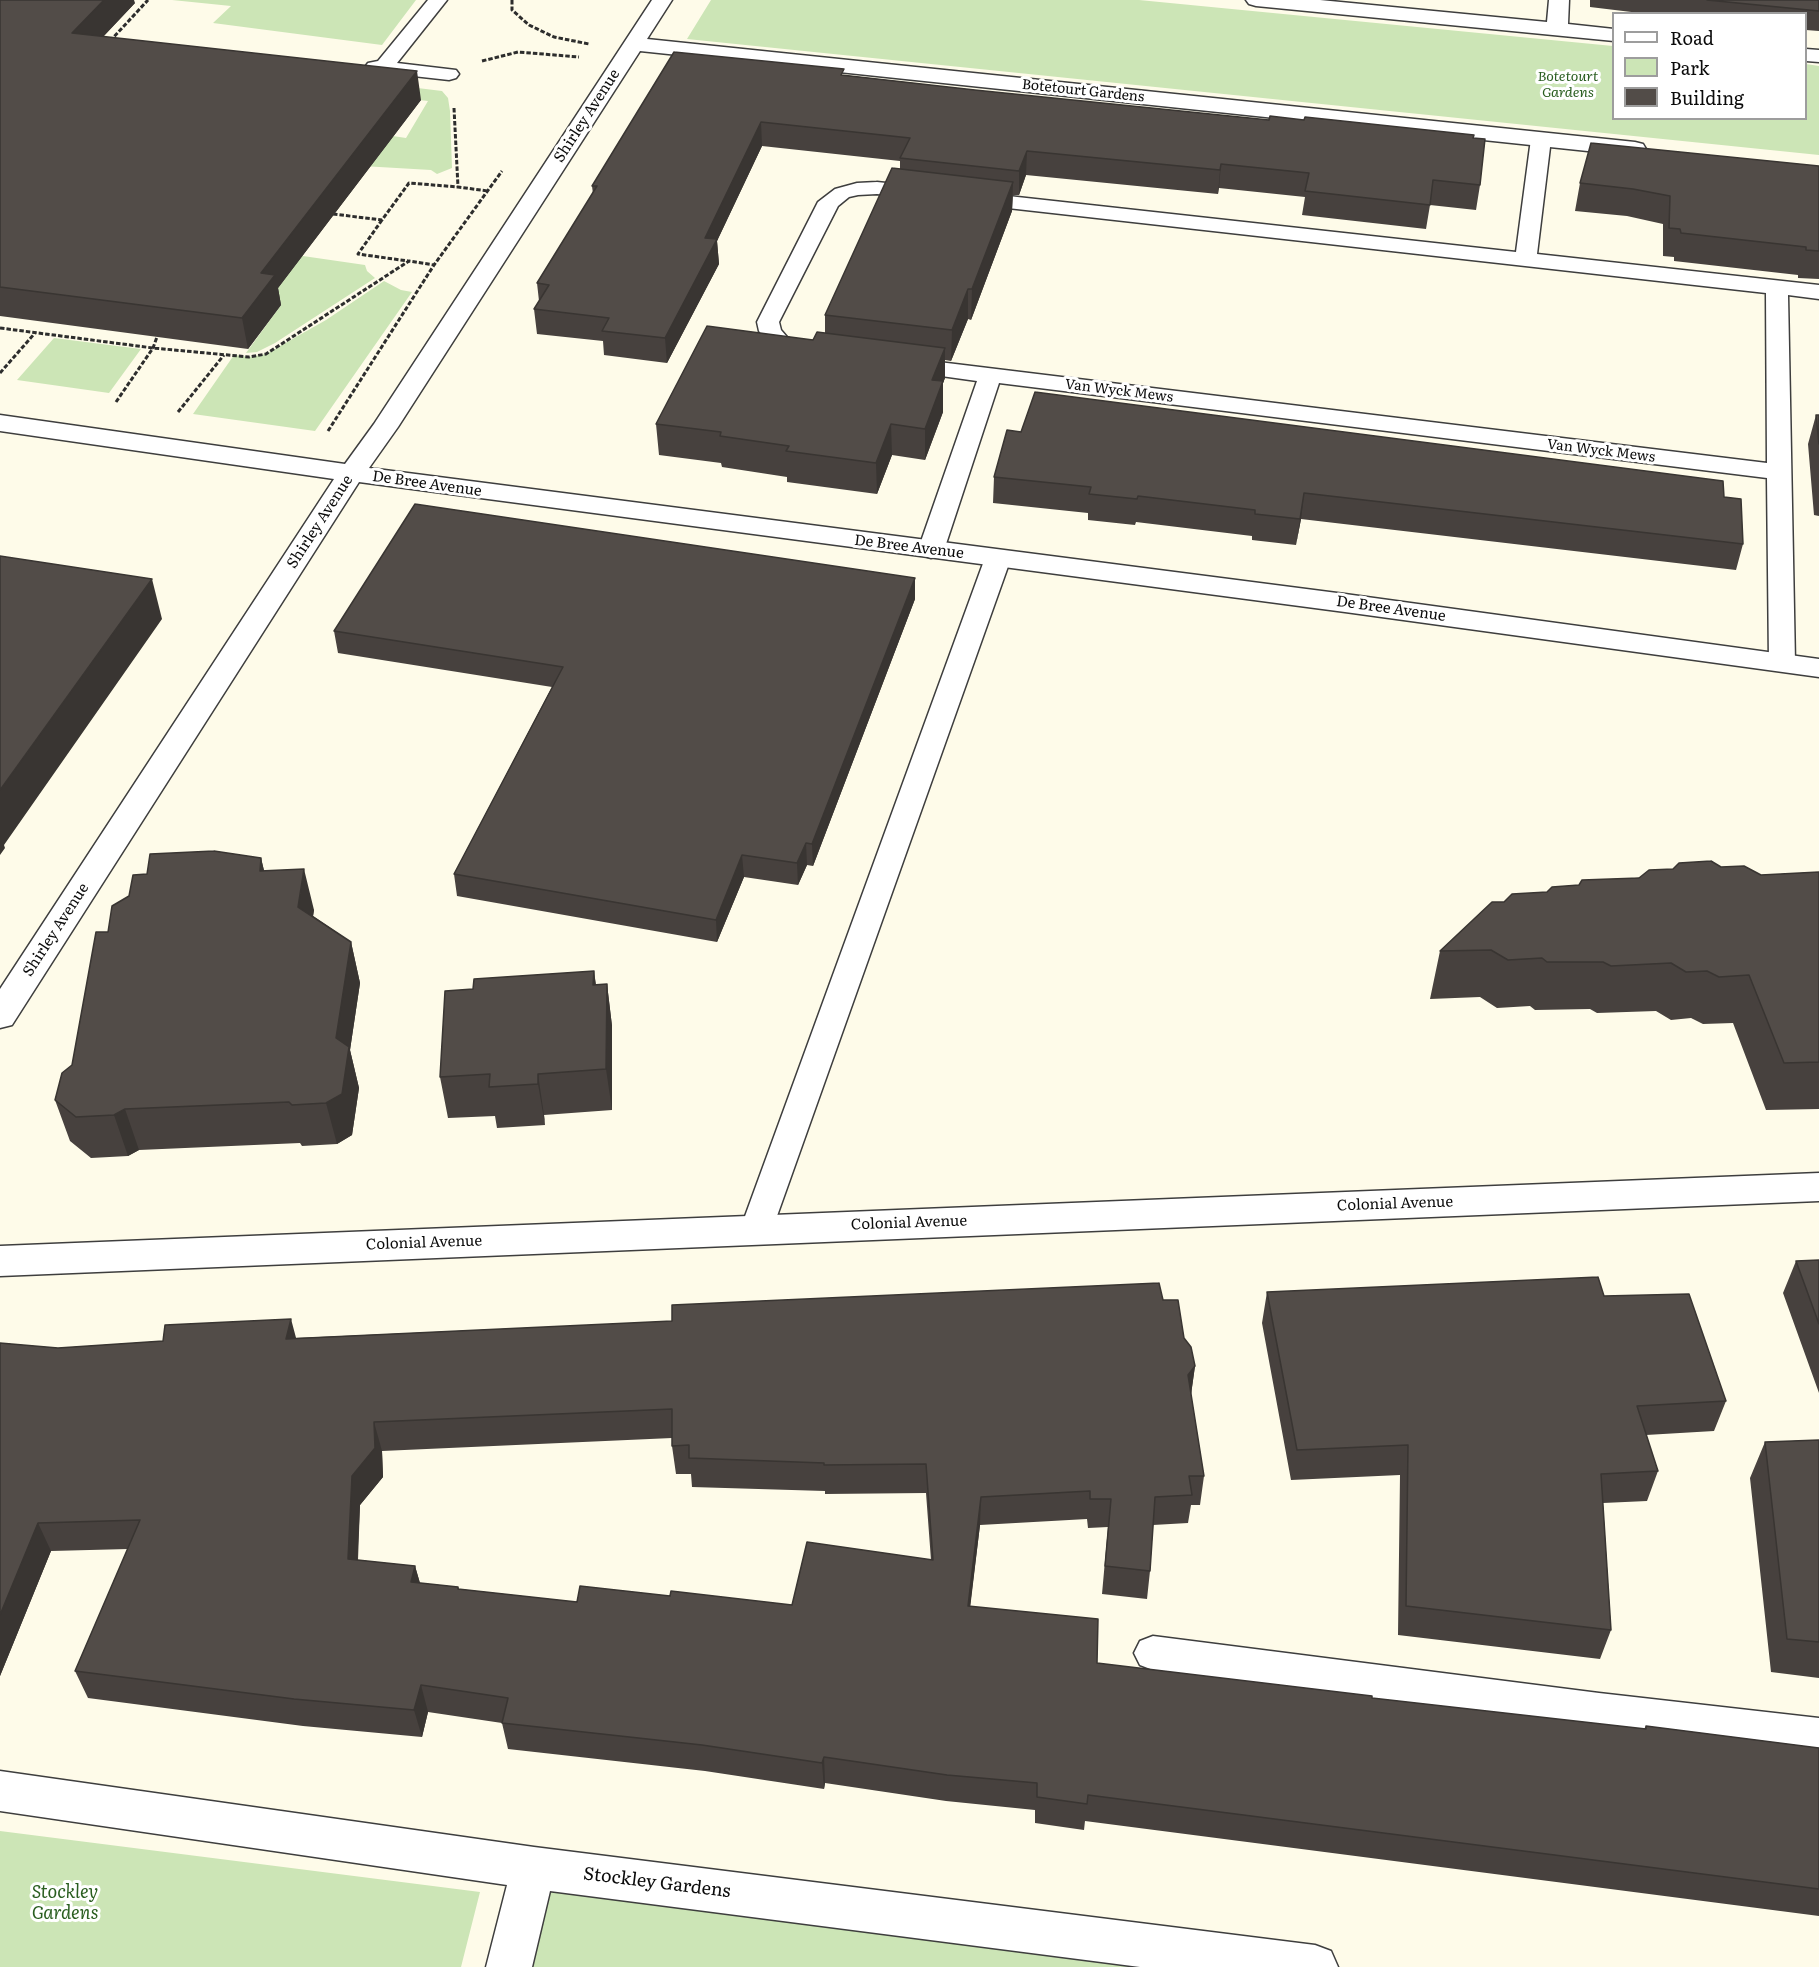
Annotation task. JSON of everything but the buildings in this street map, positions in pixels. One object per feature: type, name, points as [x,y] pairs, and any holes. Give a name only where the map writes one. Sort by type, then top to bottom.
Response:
[{"type":"street","name":"Shirley Avenue","points":[[0,1016],[352,472],[386,427],[662,0]]},
{"type":"street","points":[[1256,0],[1612,35]]},
{"type":"street","points":[[1557,29],[1559,0]]},
{"type":"street","name":"Botetourt Gardens","points":[[634,44],[1657,152]]},
{"type":"street","name":"De Bree Avenue","points":[[0,423],[490,493],[998,558],[1819,668]]},
{"type":"street","name":"Colonial Avenue","points":[[0,1261],[1819,1187]]},
{"type":"street","name":"Stockley Gardens","points":[[0,1791],[534,1868],[1315,1967]]},
{"type":"street","points":[[509,1967],[534,1868]]},
{"type":"lane","points":[[383,68],[438,0]]},
{"type":"lane","points":[[359,66],[449,74]]},
{"type":"lane","points":[[1526,259],[1540,140]]},
{"type":"lane","points":[[828,355],[792,349],[779,342],[770,331],[768,322],[829,202],[842,193],[857,189],[889,189],[1819,292]]},
{"type":"lane","points":[[1777,287],[1782,663]]},
{"type":"lane","name":"Van Wyck Mews","points":[[886,362],[1778,472]]},
{"type":"lane","points":[[931,550],[990,375]]},
{"type":"lane","points":[[756,1230],[998,558]]},
{"type":"lane","points":[[1153,1653],[1599,1711],[1819,1736]]},
{"type":"path","points":[[108,42],[148,0]]},
{"type":"path","points":[[512,0],[512,10],[529,25],[554,37],[589,44]]},
{"type":"path","points":[[449,74],[456,67],[518,52],[580,57],[573,67]]},
{"type":"path","points":[[454,98],[458,187]]},
{"type":"path","points":[[324,437],[434,265],[507,162]]},
{"type":"path","points":[[434,265],[358,254],[409,183],[488,191]]},
{"type":"path","points":[[333,214],[382,220]]},
{"type":"path","points":[[0,328],[153,348],[249,357],[266,354],[409,261]]},
{"type":"path","points":[[0,373],[36,333]]},
{"type":"path","points":[[110,410],[153,348],[157,337]]},
{"type":"path","points":[[172,419],[225,354]]},
{"type":"green space","points":[[172,0],[416,0],[382,45],[213,23],[231,6]]},
{"type":"green space","name":"Botetourt Gardens","points":[[711,0],[1139,0],[1612,46],[1612,120],[1807,120],[1807,64],[1819,66],[1819,155],[687,39]]},
{"type":"green space","points":[[377,83],[442,91],[448,98],[450,111],[452,168],[437,174],[431,170],[362,166],[386,135],[406,138],[428,101],[368,94]]},
{"type":"green space","points":[[296,255],[365,265],[367,271],[375,278],[275,343],[257,352],[246,353],[281,305],[260,302]]},
{"type":"green space","points":[[384,281],[401,290],[412,292],[315,431],[193,414],[234,355],[249,357],[266,354],[326,320]]},
{"type":"green space","points":[[54,338],[141,349],[109,393],[17,380]]},
{"type":"green space","name":"Stockley Gardens","points":[[0,1831],[480,1892],[461,1967],[0,1967]]},
{"type":"green space","points":[[547,1891],[1151,1967],[529,1967]]}]
